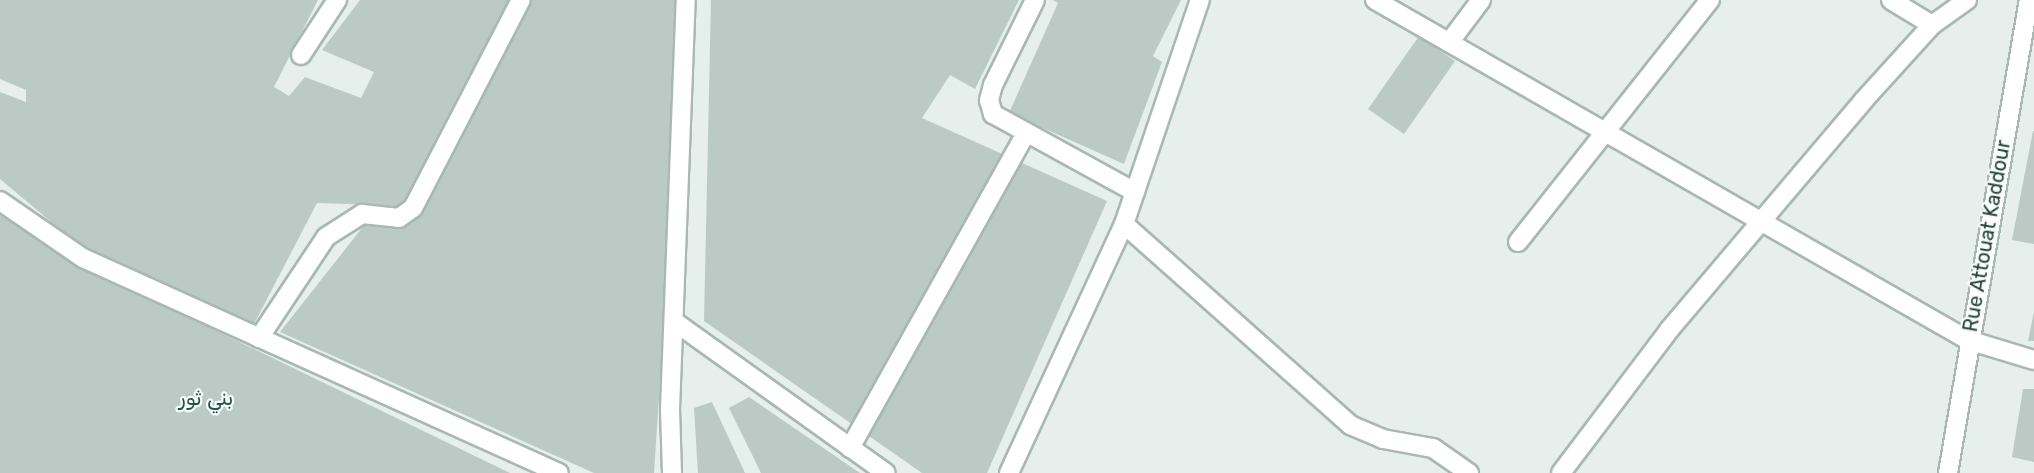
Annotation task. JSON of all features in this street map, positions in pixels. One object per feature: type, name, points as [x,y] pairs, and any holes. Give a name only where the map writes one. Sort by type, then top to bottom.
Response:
[{"type":"street","points":[[301,55],[337,0]]},
{"type":"street","points":[[260,338],[326,237],[362,214],[399,218],[413,208],[521,0]]},
{"type":"street","points":[[672,473],[686,0]]},
{"type":"street","points":[[1035,0],[989,100],[1001,122],[1135,192]]},
{"type":"street","points":[[1009,473],[1124,224],[1200,0]]},
{"type":"street","points":[[1375,0],[1608,129],[1968,340],[2034,360]]},
{"type":"street","points":[[1450,40],[1481,0]]},
{"type":"street","points":[[1518,242],[1710,0]]},
{"type":"street","points":[[1891,0],[1932,25]]},
{"type":"street","points":[[1561,473],[1762,219],[1932,25],[1967,0]]},
{"type":"street","name":"Rue Attouat Kaddour","points":[[1948,473],[1968,340],[2029,0]]},
{"type":"street","points":[[850,448],[1025,135]]},
{"type":"street","points":[[0,201],[83,258],[560,473]]},
{"type":"street","points":[[1124,224],[1350,425],[1383,439],[1434,448],[1469,473]]},
{"type":"street","points":[[675,322],[886,473]]},
{"type":"building","points":[[0,0],[318,0],[274,87],[289,96],[305,77],[361,98],[374,72],[322,50],[360,0],[675,0],[673,181],[654,473],[594,473],[280,332],[380,205],[317,203],[254,324],[93,257],[0,179],[0,92],[26,102],[26,90],[0,79]]},
{"type":"building","points":[[711,0],[1019,0],[975,89],[950,75],[922,118],[1107,201],[987,473],[922,473],[704,321]]},
{"type":"building","points":[[1053,0],[1181,0],[1153,56],[1162,62],[1124,164],[1009,113],[1058,3]]},
{"type":"building","points":[[1419,36],[1455,61],[1404,134],[1368,109]]},
{"type":"building","points":[[2034,131],[2034,244],[2012,240]]},
{"type":"building","points":[[0,208],[89,269],[510,473],[0,473]]},
{"type":"building","points":[[2034,312],[2034,341],[2028,341]]},
{"type":"building","points":[[2023,389],[2034,389],[2034,462],[2012,457]]},
{"type":"building","points":[[749,397],[860,473],[761,473],[729,408]]},
{"type":"building","points":[[712,402],[745,473],[698,473],[694,408]]},
{"type":"district","name":"بني ثور","points":[[206,398]]}]
